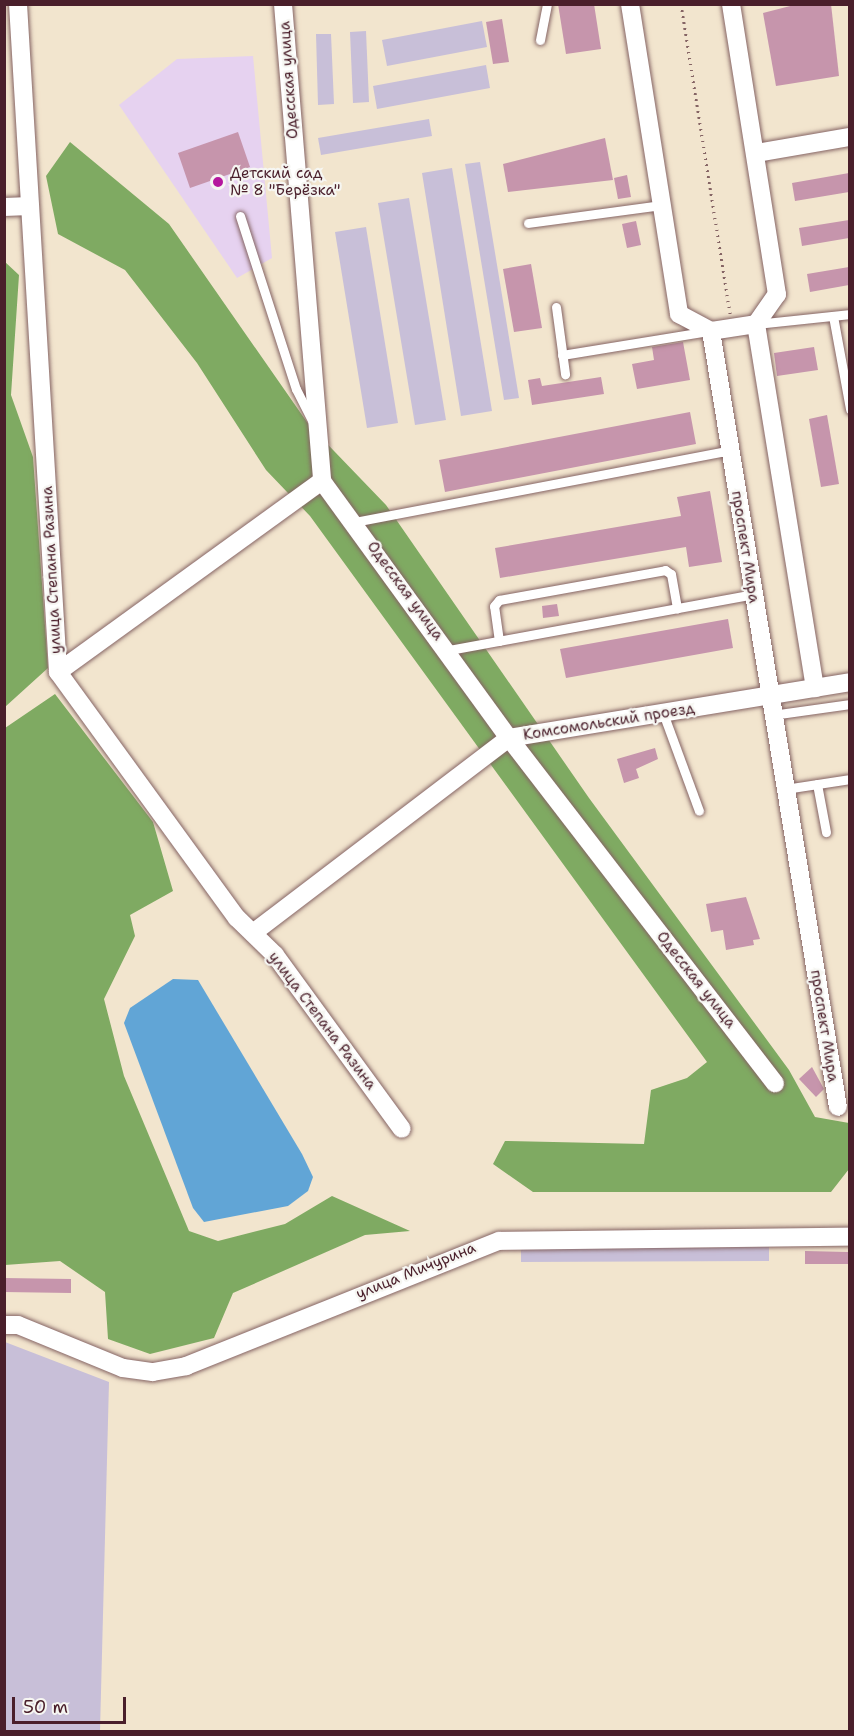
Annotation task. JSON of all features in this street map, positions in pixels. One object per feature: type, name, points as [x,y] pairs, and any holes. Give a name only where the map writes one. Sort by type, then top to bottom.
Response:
[{"type":"street","name":"улица Степана Разина","points":[[18,4],[57,672],[253,933],[275,955],[402,1130]]},
{"type":"street","name":"Одесская улица","points":[[283,4],[314,423],[322,481],[449,650],[509,738],[775,1083]]},
{"type":"street","points":[[630,4],[679,314],[711,331],[756,324]]},
{"type":"street","points":[[731,4],[777,294],[756,324],[815,688]]},
{"type":"street","points":[[756,153],[849,137]]},
{"type":"street","points":[[4,207],[30,206]]},
{"type":"street","name":"проспект Мира","points":[[711,331],[772,716],[838,1107]]},
{"type":"street","points":[[57,672],[322,481]]},
{"type":"street","name":"Комсомольский проезд","points":[[253,933],[509,738],[849,682]]},
{"type":"street","name":"улица Мичурина","points":[[4,1325],[18,1325],[123,1368],[153,1372],[186,1366],[499,1241],[849,1237]]},
{"type":"lane","points":[[540,40],[547,4]]},
{"type":"lane","points":[[528,224],[661,205]]},
{"type":"lane","points":[[240,216],[296,389],[314,423]]},
{"type":"lane","points":[[556,307],[565,374]]},
{"type":"lane","points":[[756,324],[849,314]]},
{"type":"lane","points":[[833,316],[849,409]]},
{"type":"lane","points":[[562,355],[711,331]]},
{"type":"lane","points":[[354,522],[730,450]]},
{"type":"lane","points":[[499,641],[494,606],[510,598],[665,570],[671,574],[677,608]]},
{"type":"lane","points":[[449,650],[753,594]]},
{"type":"lane","points":[[772,716],[849,704]]},
{"type":"lane","points":[[663,713],[699,811]]},
{"type":"lane","points":[[785,789],[849,779]]},
{"type":"lane","points":[[817,784],[825,832]]},
{"type":"path","points":[[681,4],[732,328]]},
{"type":"shaded area","points":[[482,21],[487,47],[387,66],[382,40]]},
{"type":"shaded area","points":[[366,31],[369,102],[353,103],[350,32]]},
{"type":"shaded area","points":[[316,34],[331,34],[334,104],[318,105]]},
{"type":"shaded area","name":"Детский сад № 8 \"Берёзка\"","points":[[253,56],[272,258],[237,278],[119,105],[177,59]]},
{"type":"shaded area","points":[[486,65],[490,88],[377,109],[373,86]]},
{"type":"shaded area","points":[[429,119],[432,136],[321,155],[318,138]]},
{"type":"shaded area","points":[[480,162],[519,398],[504,400],[465,164]]},
{"type":"shaded area","points":[[452,168],[492,411],[461,416],[422,173]]},
{"type":"shaded area","points":[[409,198],[446,420],[415,425],[378,203]]},
{"type":"shaded area","points":[[366,227],[398,423],[367,428],[335,232]]},
{"type":"shaded area","points":[[769,1247],[769,1261],[521,1262],[521,1249]]},
{"type":"shaded area","points":[[5,1342],[109,1382],[100,1731],[5,1731]]},
{"type":"green space","points":[[70,142],[169,224],[309,425],[386,505],[589,798],[789,1070],[815,1117],[849,1123],[849,1169],[831,1192],[533,1192],[493,1164],[505,1141],[644,1144],[651,1090],[687,1078],[707,1062],[310,516],[266,470],[197,363],[125,270],[58,234],[46,176]]},
{"type":"green space","points":[[4,261],[19,275],[11,395],[33,457],[48,668],[5,707]]},
{"type":"green space","points":[[55,694],[153,822],[173,891],[130,915],[135,936],[104,999],[124,1076],[189,1231],[218,1241],[285,1224],[332,1196],[410,1231],[365,1235],[233,1293],[214,1338],[150,1354],[108,1339],[105,1292],[60,1261],[5,1265],[5,728]]},
{"type":"water","points":[[173,979],[198,980],[302,1154],[313,1177],[308,1191],[288,1206],[204,1222],[193,1208],[124,1023],[130,1008]]},
{"type":"building","points":[[558,4],[594,4],[601,49],[566,54]]},
{"type":"building","points":[[798,4],[831,4],[839,76],[776,86],[763,13]]},
{"type":"building","points":[[502,19],[509,62],[493,64],[486,22]]},
{"type":"building","points":[[238,132],[250,167],[190,188],[178,153]]},
{"type":"building","points":[[605,138],[613,180],[508,192],[503,164]]},
{"type":"building","points":[[849,173],[849,192],[795,201],[792,183]]},
{"type":"building","points":[[627,175],[631,197],[618,199],[614,178]]},
{"type":"building","points":[[849,220],[849,238],[802,246],[799,228]]},
{"type":"building","points":[[636,221],[641,245],[627,248],[622,224]]},
{"type":"building","points":[[531,264],[542,328],[514,332],[503,269]]},
{"type":"building","points":[[849,267],[849,285],[810,292],[807,274]]},
{"type":"building","points":[[683,342],[690,380],[637,389],[632,364],[654,360],[652,347]]},
{"type":"building","points":[[814,347],[818,370],[777,376],[774,353]]},
{"type":"building","points":[[601,377],[604,394],[532,405],[528,380],[540,378],[542,386]]},
{"type":"building","points":[[690,412],[696,444],[445,492],[439,460]]},
{"type":"building","points":[[827,415],[839,484],[821,487],[809,419]]},
{"type":"building","points":[[710,491],[722,562],[689,567],[686,547],[500,578],[495,548],[681,516],[677,497]]},
{"type":"building","points":[[557,604],[559,616],[543,618],[542,606]]},
{"type":"building","points":[[728,619],[733,648],[566,678],[560,649]]},
{"type":"building","points":[[655,748],[658,759],[636,769],[639,778],[624,783],[617,759]]},
{"type":"building","points":[[746,897],[760,939],[753,940],[754,945],[726,950],[723,930],[711,932],[706,904]]},
{"type":"building","points":[[812,1067],[824,1089],[816,1097],[799,1079]]},
{"type":"building","points":[[805,1251],[849,1252],[849,1264],[805,1264]]},
{"type":"building","points":[[4,1278],[71,1279],[71,1293],[4,1292]]},
{"type":"place","name":"Детский сад № 8 \"Берёзка\"","points":[[218,182]]}]
